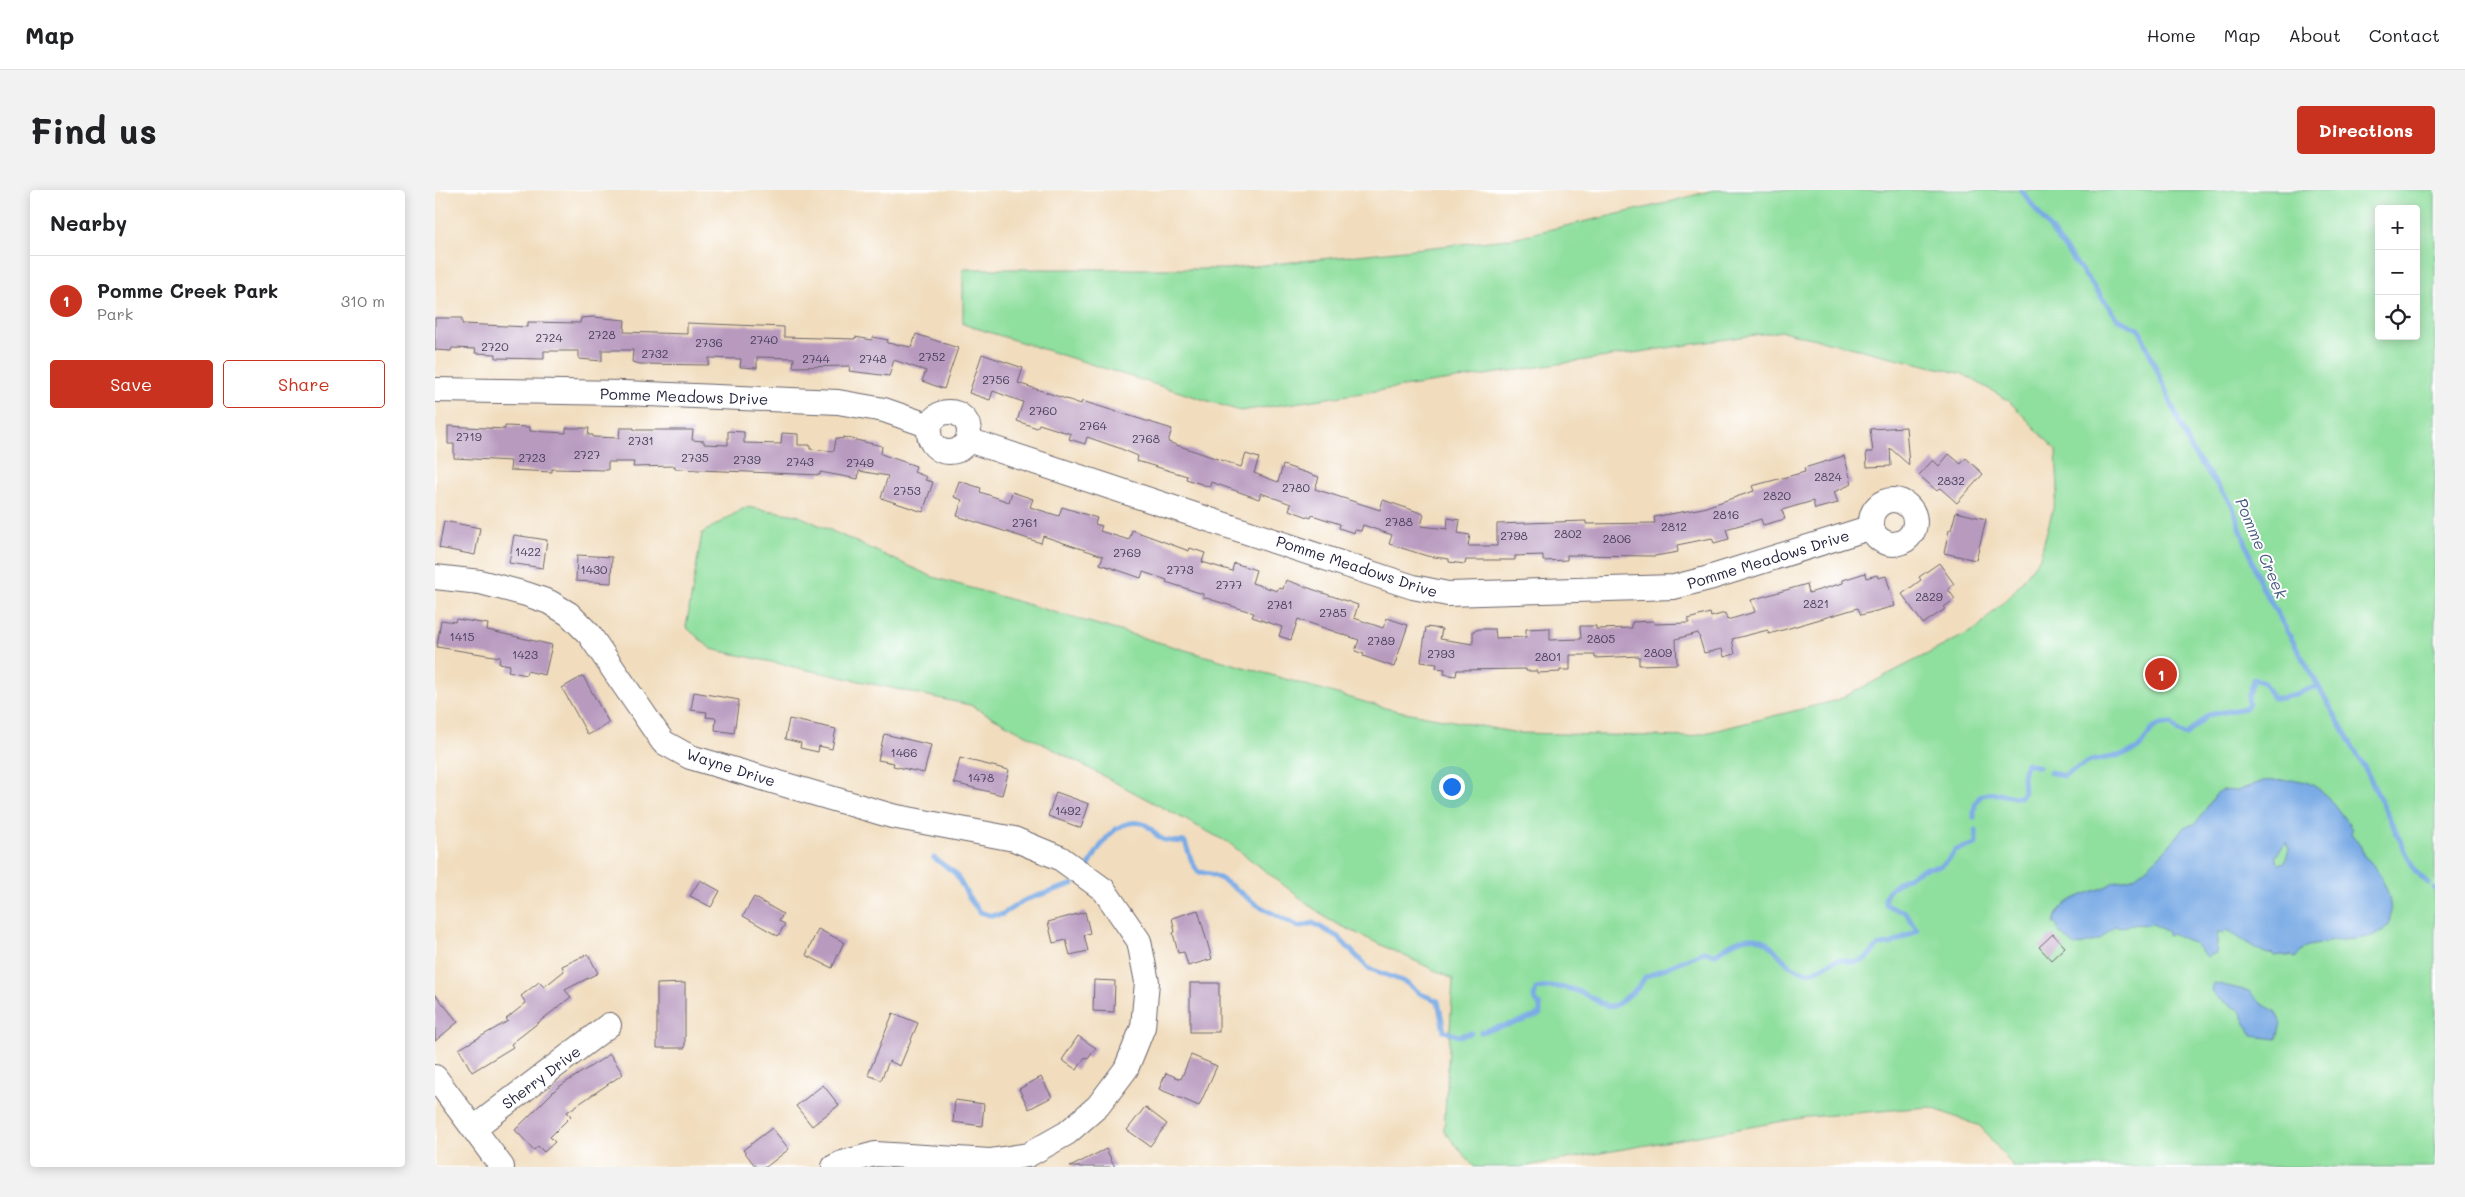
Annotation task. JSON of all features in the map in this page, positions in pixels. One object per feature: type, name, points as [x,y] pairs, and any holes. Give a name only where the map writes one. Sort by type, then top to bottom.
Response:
[{"type":"street","name":"Pomme Meadows Drive","points":[[435,390],[623,393],[838,402],[884,410],[930,426],[931,441],[942,452],[957,451],[968,440],[1413,587],[1447,594],[1674,586],[1709,578],[1872,527]]},
{"type":"street","name":"Wayne Drive","points":[[435,577],[480,582],[526,594],[549,602],[569,614],[589,634],[663,742],[690,757],[892,816],[1014,839],[1060,858],[1104,890],[1139,941],[1147,982],[1143,1027],[1127,1070],[1099,1106],[1067,1133],[1028,1155],[989,1162],[875,1154],[834,1167]]},
{"type":"street","name":"Sherry Drive","points":[[474,1128],[609,1026]]},
{"type":"street","points":[[435,1077],[502,1167]]},
{"type":"green space","points":[[1713,190],[2435,190],[2435,1167],[2014,1167],[1980,1126],[1929,1107],[1807,1117],[1521,1167],[1474,1167],[1444,1131],[1453,979],[1329,920],[1229,843],[970,705],[711,649],[686,627],[702,533],[746,507],[797,515],[933,577],[1389,709],[1518,733],[1689,737],[1838,700],[1976,629],[2016,589],[2040,557],[2058,490],[2056,450],[2008,400],[1963,374],[1782,331],[1240,411],[963,324],[963,269],[1227,269],[1508,239],[1662,204]]},
{"type":"water","points":[[2296,780],[2305,782],[2321,791],[2335,805],[2352,829],[2351,833],[2361,847],[2364,856],[2382,878],[2391,910],[2389,921],[2384,929],[2377,934],[2367,937],[2308,946],[2295,958],[2290,955],[2290,957],[2283,955],[2274,956],[2272,953],[2263,952],[2226,930],[2222,934],[2218,932],[2216,953],[2207,957],[2195,944],[2173,934],[2168,936],[2168,932],[2151,923],[2148,926],[2139,924],[2124,927],[2115,926],[2100,940],[2075,946],[2058,931],[2057,925],[2054,924],[2056,916],[2066,904],[2080,896],[2138,875],[2160,855],[2184,827],[2195,824],[2217,793],[2222,790],[2237,791],[2263,781]],"holes":[[[2286,842],[2289,849],[2285,862],[2279,864],[2275,857]]]},
{"type":"water","points":[[2214,983],[2249,991],[2262,1004],[2275,1011],[2281,1023],[2277,1039],[2252,1036],[2240,1011],[2218,998],[2211,991]]},
{"type":"building","points":[[593,317],[625,320],[624,332],[687,334],[687,323],[784,327],[784,337],[855,339],[855,337],[872,340],[873,337],[888,340],[887,343],[912,347],[916,334],[958,348],[944,389],[922,381],[926,371],[894,360],[889,376],[849,371],[850,366],[793,367],[794,358],[757,357],[757,368],[740,367],[741,359],[709,358],[709,365],[640,364],[632,362],[633,350],[602,350],[602,361],[579,359],[579,351],[544,351],[544,359],[496,358],[496,354],[475,353],[476,349],[452,348],[451,351],[435,350],[435,318],[462,318],[462,324],[528,327],[528,322],[580,323],[581,318]]},
{"type":"building","points":[[982,354],[1023,368],[1018,383],[1081,404],[1082,401],[1172,429],[1168,442],[1241,467],[1246,454],[1259,458],[1254,473],[1278,482],[1283,465],[1319,477],[1315,489],[1380,510],[1383,500],[1424,514],[1421,526],[1447,529],[1448,518],[1460,520],[1458,533],[1470,535],[1468,546],[1497,546],[1497,524],[1586,521],[1586,524],[1655,523],[1654,517],[1703,508],[1754,491],[1752,486],[1805,472],[1804,468],[1844,456],[1852,484],[1834,492],[1838,503],[1815,509],[1813,501],[1782,510],[1785,519],[1763,525],[1761,519],[1726,529],[1729,539],[1714,543],[1712,538],[1677,545],[1678,552],[1655,556],[1567,555],[1567,560],[1543,561],[1543,555],[1515,556],[1515,560],[1466,560],[1465,564],[1449,562],[1449,559],[1427,556],[1389,544],[1392,535],[1363,525],[1361,531],[1355,530],[1354,533],[1339,528],[1340,524],[1312,515],[1311,518],[1289,510],[1291,504],[1261,493],[1259,499],[1211,482],[1210,487],[1186,479],[1187,476],[1137,461],[1138,456],[1087,437],[1085,444],[1069,439],[1071,434],[1039,424],[1037,428],[1017,421],[1023,402],[993,391],[990,400],[969,393]]},
{"type":"building","points":[[448,426],[505,429],[505,426],[530,427],[530,431],[566,433],[566,428],[589,428],[588,435],[593,435],[593,437],[619,438],[620,428],[634,428],[634,430],[693,430],[692,440],[704,441],[704,444],[728,445],[728,431],[744,432],[744,443],[781,444],[782,433],[798,434],[798,445],[810,445],[810,449],[834,451],[836,438],[843,439],[843,437],[882,446],[881,454],[916,466],[914,472],[927,477],[925,480],[933,482],[923,512],[881,498],[888,476],[859,471],[858,479],[820,472],[820,475],[675,469],[675,466],[633,467],[634,462],[608,462],[608,470],[552,469],[552,472],[510,470],[511,461],[454,458],[454,444],[448,444]]},
{"type":"building","points":[[1906,427],[1909,465],[1890,448],[1891,466],[1867,467],[1866,452],[1873,452],[1870,429]]},
{"type":"building","points":[[1949,454],[1961,464],[1966,458],[1983,474],[1957,503],[1940,488],[1937,491],[1919,475],[1933,460],[1939,466]]},
{"type":"building","points":[[959,481],[981,488],[980,492],[1009,502],[1012,492],[1033,499],[1030,507],[1059,516],[1062,507],[1097,518],[1095,524],[1102,526],[1100,531],[1129,540],[1132,530],[1189,551],[1190,548],[1205,553],[1202,562],[1232,571],[1234,563],[1256,570],[1252,583],[1277,591],[1278,588],[1283,589],[1286,580],[1358,605],[1354,618],[1383,628],[1387,618],[1408,625],[1394,667],[1363,656],[1364,654],[1355,651],[1359,640],[1298,619],[1291,640],[1279,636],[1282,627],[1252,617],[1254,613],[1203,597],[1203,594],[1143,572],[1141,578],[1100,564],[1103,556],[1043,536],[1041,543],[957,516],[962,500],[954,497]]},
{"type":"building","points":[[1956,512],[1986,519],[1976,560],[1944,553],[1949,530],[1951,530]]},
{"type":"building","points":[[444,521],[480,528],[475,555],[439,548]]},
{"type":"building","points":[[514,535],[547,540],[543,568],[509,563]]},
{"type":"building","points":[[577,555],[612,557],[611,583],[576,581]]},
{"type":"building","points":[[1939,563],[1954,584],[1948,589],[1955,599],[1944,607],[1945,609],[1923,624],[1902,594],[1921,580],[1919,577]]},
{"type":"building","points":[[1865,573],[1866,578],[1877,575],[1878,578],[1886,576],[1895,606],[1861,615],[1858,608],[1769,634],[1768,630],[1732,639],[1735,654],[1724,657],[1722,649],[1704,653],[1698,633],[1676,639],[1677,664],[1639,665],[1639,656],[1595,658],[1595,655],[1570,655],[1570,670],[1560,670],[1560,672],[1537,673],[1537,671],[1526,671],[1526,669],[1457,670],[1456,676],[1444,674],[1445,669],[1436,668],[1437,664],[1421,662],[1426,627],[1442,629],[1440,639],[1473,644],[1473,631],[1480,629],[1495,629],[1496,638],[1526,637],[1526,629],[1550,628],[1550,640],[1581,639],[1580,626],[1596,626],[1596,629],[1632,628],[1632,622],[1654,621],[1654,624],[1689,623],[1688,619],[1710,613],[1711,617],[1725,613],[1727,620],[1755,612],[1751,600],[1807,584],[1809,593],[1843,583],[1843,580]]},
{"type":"building","points":[[456,619],[488,624],[487,630],[552,645],[545,675],[527,671],[526,675],[508,671],[510,665],[499,663],[500,657],[437,647],[441,620],[455,622]]},
{"type":"building","points":[[583,676],[609,723],[588,735],[562,688]]},
{"type":"building","points":[[694,692],[739,700],[734,733],[715,730],[716,718],[706,717],[707,712],[691,710]]},
{"type":"building","points":[[789,719],[836,729],[832,749],[819,746],[818,752],[800,748],[801,743],[785,739]]},
{"type":"building","points":[[884,734],[931,745],[924,773],[893,766],[894,763],[878,760]]},
{"type":"building","points":[[960,758],[1009,770],[1002,795],[954,783]]},
{"type":"building","points":[[1056,792],[1089,804],[1081,828],[1048,816]]},
{"type":"building","points":[[700,880],[720,891],[711,907],[690,896]]},
{"type":"building","points":[[754,897],[783,914],[779,921],[785,924],[778,936],[743,916]]},
{"type":"building","points":[[1198,910],[1212,959],[1188,966],[1184,952],[1178,953],[1173,933],[1175,932],[1172,918]]},
{"type":"building","points":[[1085,912],[1090,933],[1084,935],[1088,951],[1070,955],[1066,940],[1053,943],[1048,922]]},
{"type":"building","points":[[818,929],[844,942],[832,968],[806,955]]},
{"type":"building","points":[[2053,934],[2065,947],[2051,960],[2039,947]]},
{"type":"building","points":[[588,954],[598,973],[565,990],[571,997],[511,1044],[513,1047],[472,1072],[459,1049],[508,1021],[506,1019],[526,1003],[521,996],[539,982],[544,987],[564,971],[562,966]]},
{"type":"building","points":[[1094,980],[1115,981],[1114,1012],[1093,1011]]},
{"type":"building","points":[[685,983],[685,1048],[657,1048],[657,984]]},
{"type":"building","points":[[1190,983],[1219,983],[1219,1032],[1190,1032]]},
{"type":"building","points":[[435,994],[458,1022],[435,1041]]},
{"type":"building","points":[[893,1013],[918,1023],[900,1066],[889,1061],[881,1080],[868,1075]]},
{"type":"building","points":[[1078,1036],[1096,1048],[1088,1059],[1085,1057],[1077,1070],[1062,1060]]},
{"type":"building","points":[[610,1054],[623,1074],[567,1112],[571,1116],[550,1137],[555,1142],[544,1152],[538,1146],[534,1150],[515,1130],[557,1088]]},
{"type":"building","points":[[1191,1055],[1217,1066],[1199,1106],[1159,1089],[1166,1073],[1181,1079]]},
{"type":"building","points":[[1041,1077],[1052,1097],[1029,1109],[1019,1089]]},
{"type":"building","points":[[823,1085],[839,1105],[812,1126],[796,1106]]},
{"type":"building","points":[[955,1100],[984,1104],[982,1126],[953,1122]]},
{"type":"building","points":[[1145,1107],[1167,1124],[1150,1146],[1127,1130]]},
{"type":"building","points":[[772,1128],[789,1149],[766,1167],[756,1167],[743,1150]]},
{"type":"building","points":[[1106,1149],[1115,1167],[1070,1167]]},
{"type":"waterway","name":"Pomme Creek","points":[[2021,190],[2118,319],[2139,329],[2192,451],[2232,505],[2261,585],[2366,770],[2415,871],[2428,883]]},
{"type":"waterway","points":[[2050,772],[2063,776],[2091,761],[2133,751],[2142,744],[2153,728],[2163,724],[2172,724],[2178,732],[2186,735],[2208,715],[2245,708],[2249,704],[2248,697],[2254,679],[2264,683],[2273,698],[2284,698],[2318,686]]},
{"type":"waterway","points":[[1974,818],[1975,807],[1982,795],[1996,794],[2020,797],[2024,792],[2023,777],[2026,763],[2039,767]]},
{"type":"waterway","points":[[1088,868],[1103,842],[1117,828],[1134,822],[1144,824],[1162,839],[1185,842],[1192,862],[1198,872],[1214,875],[1222,879],[1256,904],[1299,927],[1313,923],[1338,937],[1368,968],[1405,982],[1421,994],[1438,1001],[1444,1031],[1459,1036],[1471,1033]]},
{"type":"waterway","points":[[1481,1032],[1519,1022],[1540,1014],[1540,1006],[1534,998],[1536,989],[1546,987],[1565,988],[1582,993],[1608,1007],[1618,1004],[1639,987],[1645,977],[1703,952],[1716,954],[1735,942],[1750,938],[1761,940],[1770,945],[1786,962],[1796,969],[1808,972],[1815,971],[1837,960],[1861,961],[1879,945],[1891,944],[1917,930],[1906,913],[1888,906],[1885,900],[1886,895],[1891,889],[1915,873],[1929,867],[1942,865],[1955,850],[1976,844],[1976,830]]},
{"type":"waterway","points":[[934,858],[955,873],[980,912],[989,915],[1001,915],[1025,900],[1073,884]]},
{"type":"place","name":"Pomme Creek Park","points":[[2161,674]]}]
